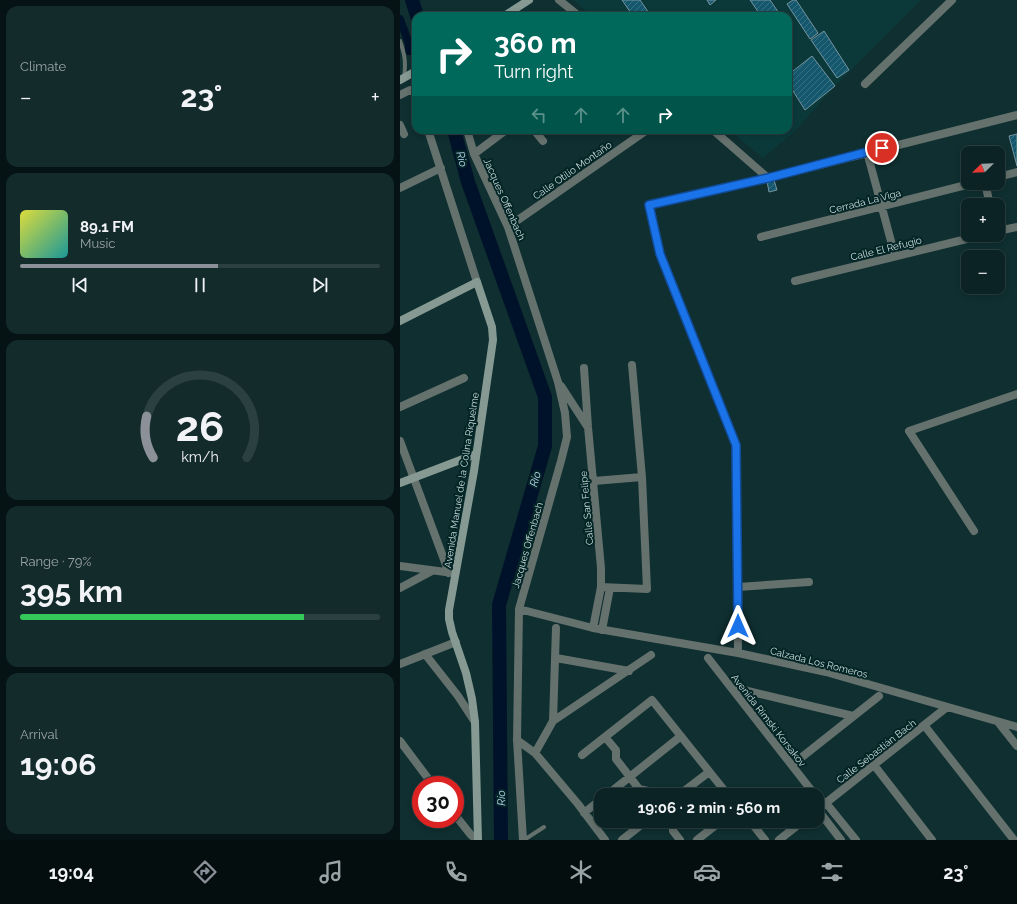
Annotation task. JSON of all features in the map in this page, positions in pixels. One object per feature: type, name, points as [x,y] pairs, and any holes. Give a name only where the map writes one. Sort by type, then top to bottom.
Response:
[{"type":"street","points":[[510,12],[529,0]]},
{"type":"street","points":[[559,0],[574,12]]},
{"type":"street","points":[[865,84],[952,0]]},
{"type":"street","points":[[400,95],[412,90]]},
{"type":"street","points":[[738,653],[736,445],[660,254],[649,205],[768,178],[1017,115]]},
{"type":"street","points":[[400,125],[404,134]]},
{"type":"street","name":"Avenida Manuel de la Colina Riquelme","points":[[429,134],[492,327],[493,340],[476,454],[452,573],[449,610],[449,619],[452,632],[466,673],[475,722],[478,840]]},
{"type":"street","name":"Jacques Offenbach","points":[[468,134],[474,154],[508,227],[558,382],[565,413],[567,437],[519,609],[517,740],[523,840]]},
{"type":"street","points":[[474,154],[501,134]]},
{"type":"street","points":[[537,134],[543,142]]},
{"type":"street","name":"Calle Otilio Montaño","points":[[508,227],[641,134]]},
{"type":"street","points":[[718,134],[768,178]]},
{"type":"street","points":[[867,152],[896,256]]},
{"type":"street","points":[[400,188],[441,168]]},
{"type":"street","points":[[1005,175],[1017,172]]},
{"type":"street","name":"Cerrada La Viga","points":[[761,237],[961,186]]},
{"type":"street","points":[[1005,230],[1017,227]]},
{"type":"street","name":"Calle El Refugio","points":[[795,281],[961,240]]},
{"type":"street","points":[[400,321],[477,282]]},
{"type":"street","points":[[601,587],[648,589],[642,476],[632,365]]},
{"type":"street","name":"Calle San Felipe","points":[[584,368],[601,568],[601,587],[593,628]]},
{"type":"street","points":[[400,407],[464,378]]},
{"type":"street","points":[[558,382],[588,427]]},
{"type":"street","points":[[974,531],[909,431],[1017,394]]},
{"type":"street","points":[[400,441],[452,573],[400,566]]},
{"type":"street","points":[[400,483],[476,454]]},
{"type":"street","points":[[594,481],[642,476]]},
{"type":"street","points":[[400,588],[432,571]]},
{"type":"street","points":[[738,587],[809,582]]},
{"type":"street","points":[[602,630],[610,588]]},
{"type":"street","name":"Calzada Los Romeros","points":[[519,609],[602,630],[738,653],[826,672],[1017,727]]},
{"type":"street","points":[[535,753],[553,721],[556,628]]},
{"type":"street","points":[[400,664],[456,642]]},
{"type":"street","points":[[425,654],[458,696],[475,722]]},
{"type":"street","points":[[553,721],[651,655]]},
{"type":"street","points":[[556,658],[628,671]]},
{"type":"street","name":"Avenida Rimski Korsakov","points":[[708,658],[810,788]]},
{"type":"street","points":[[730,687],[853,716]]},
{"type":"street","points":[[792,765],[878,696]]},
{"type":"street","points":[[582,755],[652,700],[722,788]]},
{"type":"street","name":"Calle Sebastián Bach","points":[[824,796],[874,765],[947,706]]},
{"type":"street","points":[[998,722],[1017,746]]},
{"type":"street","points":[[924,725],[1014,840]]},
{"type":"street","points":[[616,788],[681,736]]},
{"type":"street","points":[[606,737],[616,750],[616,759],[638,788]]},
{"type":"street","points":[[517,740],[535,753],[605,840]]},
{"type":"street","points":[[400,741],[426,776]]},
{"type":"street","points":[[874,765],[932,840]]},
{"type":"street","points":[[688,788],[709,772]]},
{"type":"street","name":"Avenida Rimski Korsakov","points":[[824,804],[856,840]]},
{"type":"street","points":[[584,813],[594,805]]},
{"type":"street","points":[[824,819],[841,840],[849,832]]},
{"type":"street","points":[[464,826],[471,835],[478,840]]},
{"type":"street","points":[[622,840],[637,828]]},
{"type":"street","points":[[673,828],[673,831],[680,840]]},
{"type":"street","points":[[697,840],[712,828]]},
{"type":"street","points":[[756,828],[765,840]]},
{"type":"street","points":[[779,840],[795,828]]},
{"type":"lane","points":[[400,41],[406,64],[407,76]]},
{"type":"lane","points":[[523,840],[544,827]]},
{"type":"shaded area","points":[[573,0],[921,0],[835,86],[792,134],[792,12],[587,12]]},
{"type":"shaded area","points":[[734,134],[791,134],[763,158]]},
{"type":"building","points":[[622,0],[640,0],[648,12],[630,12]]},
{"type":"building","points":[[707,0],[716,0],[710,5]]},
{"type":"building","points":[[750,0],[770,0],[778,12],[758,12]]},
{"type":"building","points":[[793,0],[796,0],[818,33],[810,39],[787,4]]},
{"type":"building","points":[[824,31],[849,70],[837,78],[811,40]]},
{"type":"building","points":[[812,56],[835,86],[805,110],[792,89],[792,72]]},
{"type":"building","points":[[1017,134],[1017,166],[1009,136]]},
{"type":"building","points":[[774,180],[777,190],[769,192],[767,181]]},
{"type":"waterway","name":"Río","points":[[412,0],[416,12]]},
{"type":"waterway","points":[[400,19],[409,44],[409,51]]},
{"type":"waterway","name":"Río","points":[[455,134],[468,182],[545,397],[545,446],[499,605],[501,840]]},
{"type":"route","points":[[738,626],[736,445],[660,254],[649,205],[768,178],[882,148]]}]
